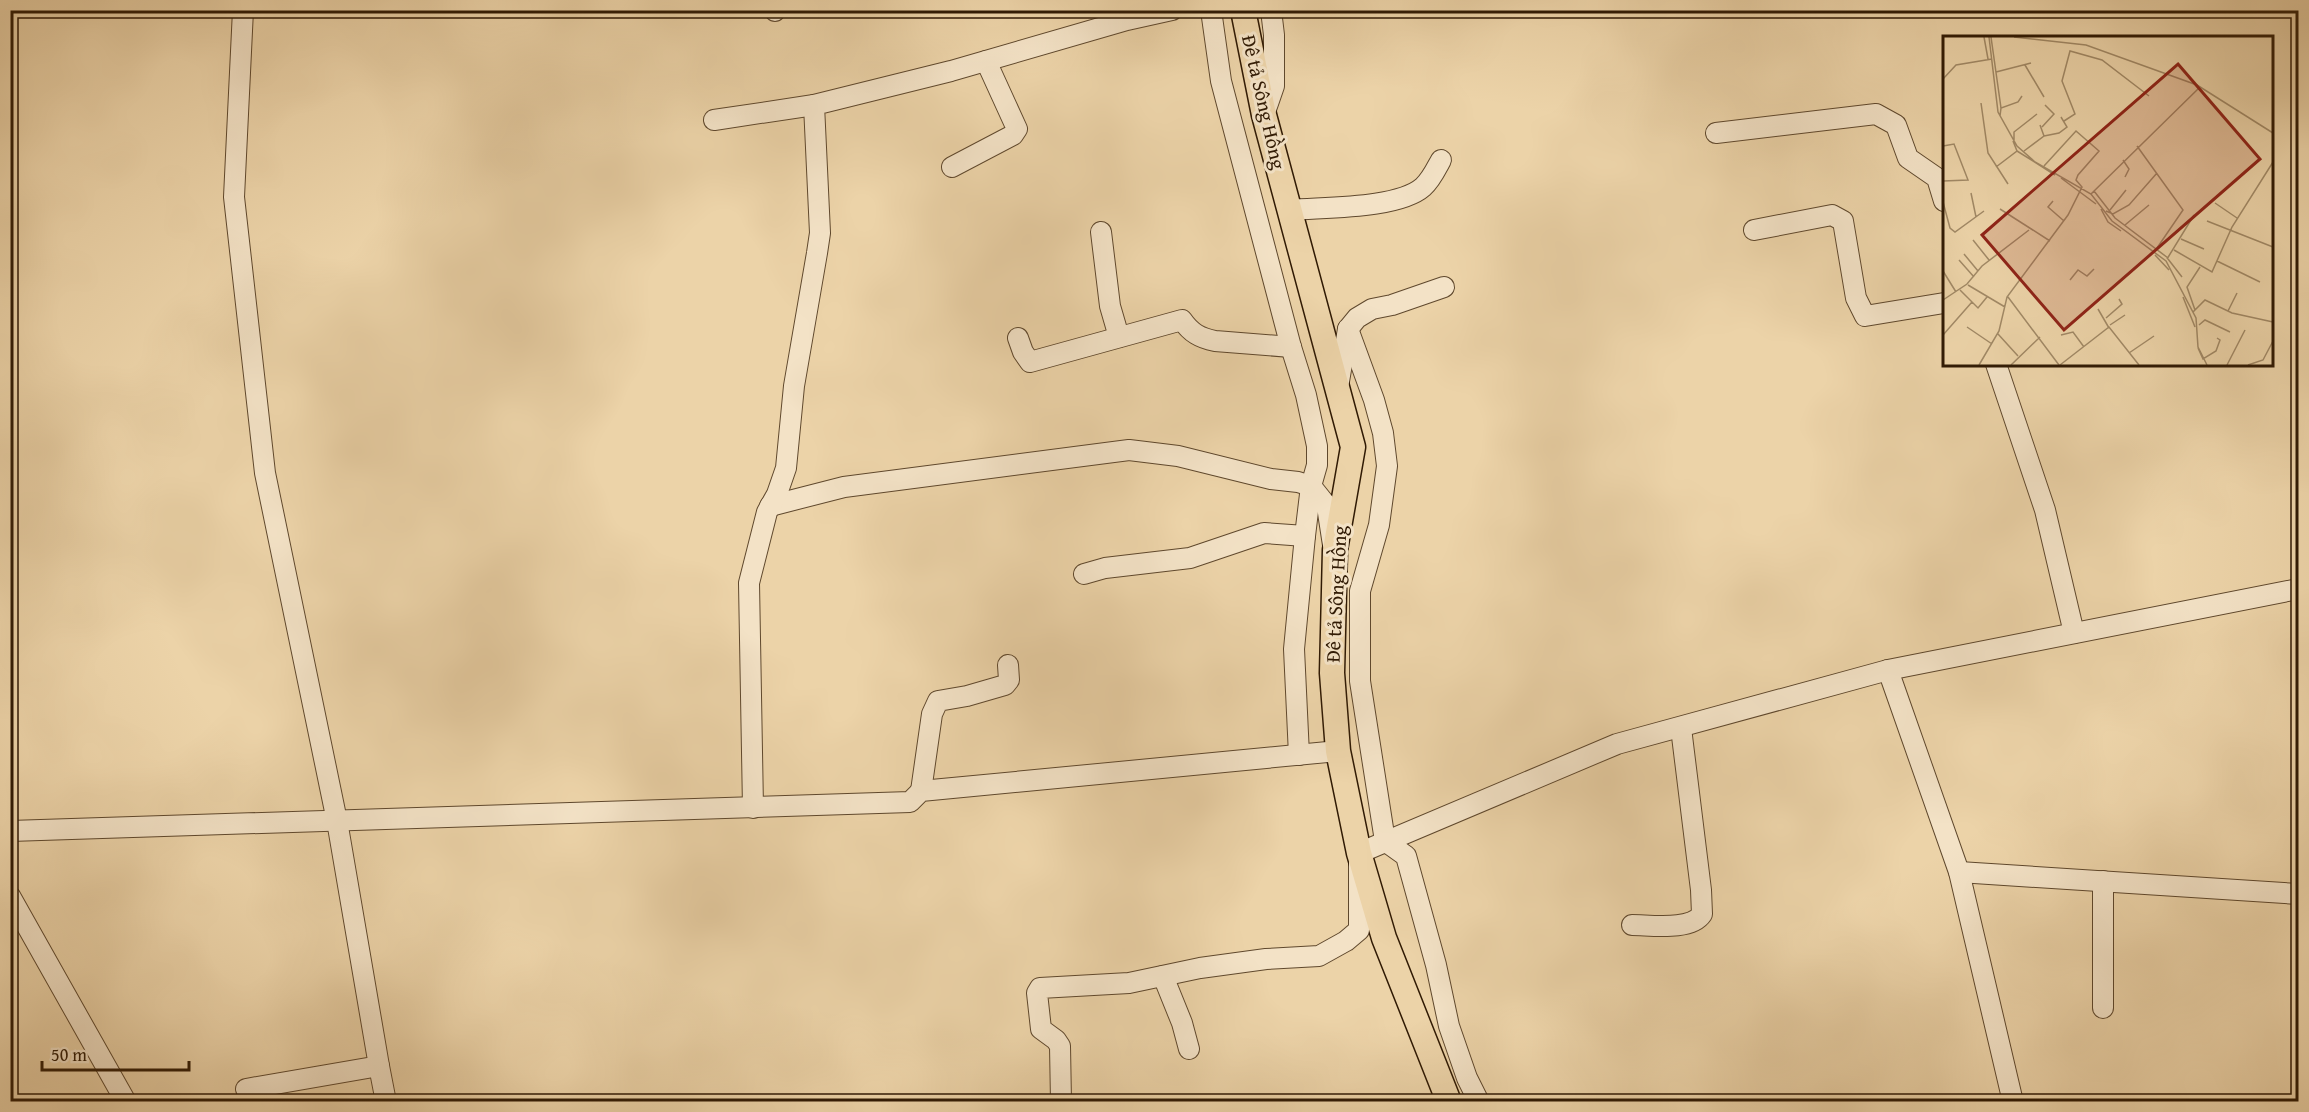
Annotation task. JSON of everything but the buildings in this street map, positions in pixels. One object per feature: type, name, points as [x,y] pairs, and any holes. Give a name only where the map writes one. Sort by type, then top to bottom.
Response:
[{"type":"main road","name":"Đê tả Sông Hồng","points":[[1243,10],[1264,115],[1353,447],[1335,550],[1332,673],[1338,751],[1359,853],[1384,938],[1449,1101]]},
{"type":"street","points":[[243,10],[234,197],[265,473],[337,821],[386,1101]]},
{"type":"street","points":[[714,120],[814,105],[986,62],[1126,20],[1172,10]]},
{"type":"street","points":[[1211,10],[1221,81],[1291,347],[1306,395],[1317,446],[1317,465],[1311,486],[1294,649],[1299,755]]},
{"type":"street","points":[[1264,115],[1274,86],[1274,35],[1271,10]]},
{"type":"street","points":[[952,167],[1013,135],[1017,129],[986,62]]},
{"type":"street","points":[[753,808],[748,583],[766,512],[777,494],[786,468],[794,386],[819,243],[814,105]]},
{"type":"street","points":[[1716,133],[1876,114],[1896,125],[1908,158],[1937,178],[1943,198]]},
{"type":"street","points":[[1291,210],[1405,199],[1423,187],[1441,160]]},
{"type":"street","points":[[1754,230],[1832,215],[1843,221],[1856,298],[1865,316],[1943,303]]},
{"type":"street","points":[[1101,232],[1110,306],[1119,337]]},
{"type":"street","points":[[1338,389],[1348,329],[1357,318],[1372,309],[1392,305],[1444,287]]},
{"type":"street","points":[[1018,338],[1030,362],[1182,320],[1190,331],[1203,338],[1291,347]]},
{"type":"street","points":[[1332,638],[1360,591],[1379,525],[1388,466],[1383,433],[1374,400],[1348,329]]},
{"type":"street","points":[[1997,366],[2045,510],[2074,633]]},
{"type":"street","points":[[770,506],[844,487],[1129,450],[1178,456],[1270,479],[1311,486],[1327,506],[1330,540],[1335,550]]},
{"type":"street","points":[[1084,574],[1106,568],[1190,558],[1264,533],[1305,536]]},
{"type":"street","points":[[1061,1101],[1060,1046],[1056,1040],[1041,1029],[1037,993],[1040,988],[1129,983],[1200,968],[1266,959],[1319,956],[1346,941],[1359,930],[1359,853],[1617,744],[1888,670],[2298,589]]},
{"type":"street","points":[[1360,591],[1360,681],[1385,841],[1406,856],[1437,965],[1449,1026],[1467,1078],[1479,1101]]},
{"type":"street","points":[[921,791],[932,714],[938,701],[967,696],[1005,685],[1009,680],[1008,665]]},
{"type":"street","points":[[1888,670],[1959,872],[2013,1101]]},
{"type":"street","points":[[1632,925],[1674,926],[1694,923],[1702,914],[1681,728]]},
{"type":"street","points":[[10,831],[909,802],[921,791],[1338,751]]},
{"type":"street","points":[[1959,872],[2298,894]]},
{"type":"street","points":[[2103,881],[2103,1008]]},
{"type":"street","points":[[10,896],[126,1101]]},
{"type":"street","points":[[1163,976],[1182,1023],[1189,1049]]},
{"type":"street","points":[[246,1089],[379,1066]]}]
